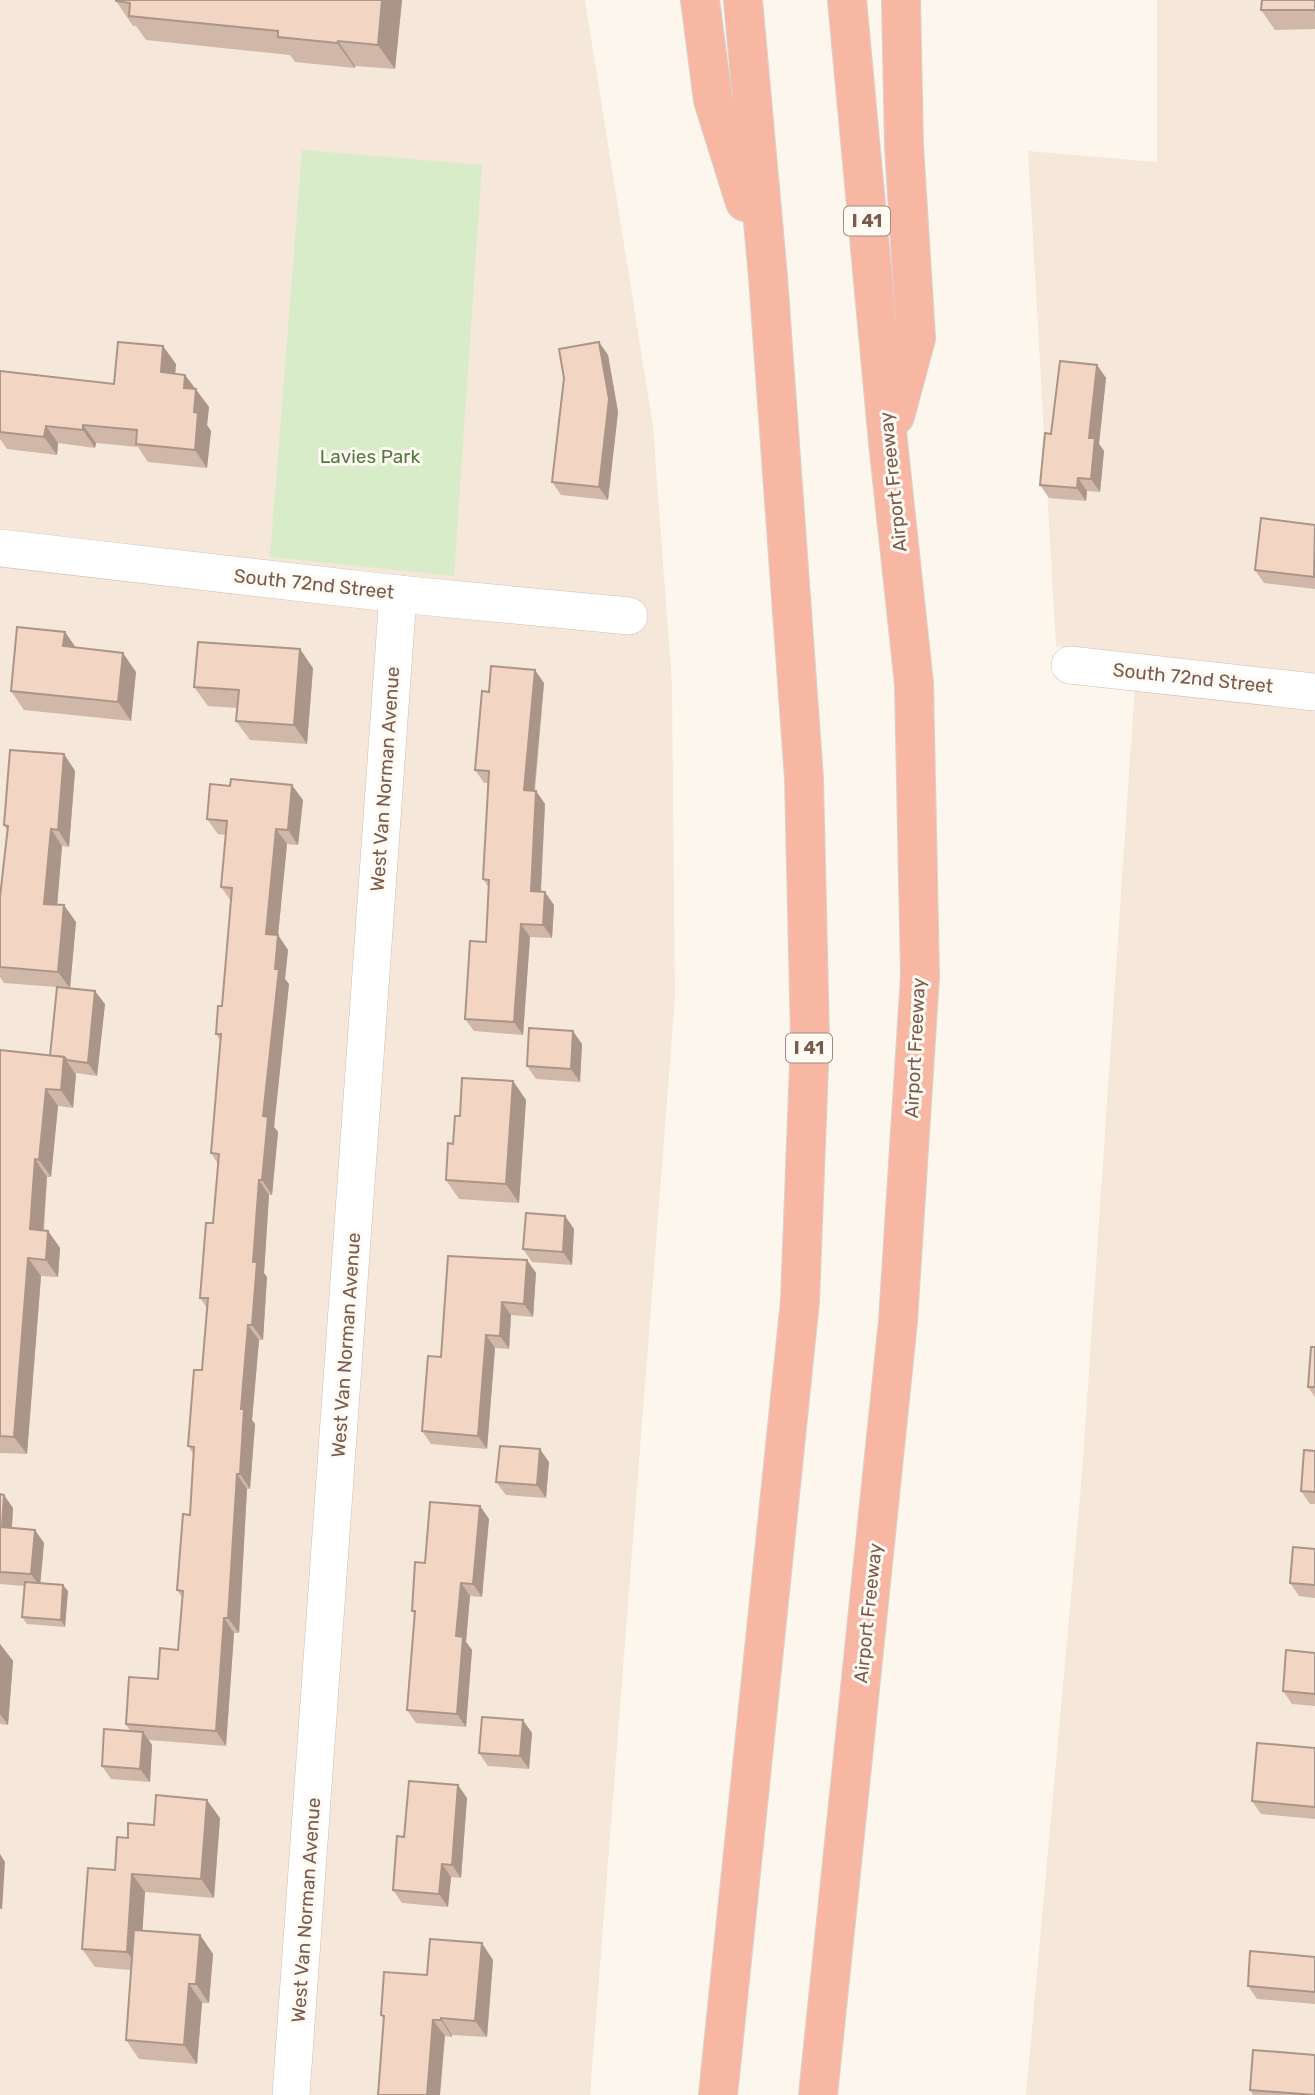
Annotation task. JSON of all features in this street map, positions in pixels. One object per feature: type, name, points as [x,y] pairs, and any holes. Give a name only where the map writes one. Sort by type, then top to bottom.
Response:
[{"type":"highway","points":[[699,0],[713,100],[768,277]]},
{"type":"highway","name":"I 41","points":[[718,2095],[800,1301],[810,1038],[804,779],[768,277],[743,0]]},
{"type":"highway","name":"Airport Freeway","points":[[818,2095],[898,1321],[920,976],[914,684],[846,0]]},
{"type":"highway","points":[[888,442],[916,338],[904,146],[901,0]]},
{"type":"street","name":"South 72nd Street","points":[[0,548],[398,594],[629,615]]},
{"type":"street","name":"West Van Norman Avenue","points":[[291,2095],[398,594]]},
{"type":"street","name":"South 72nd Street","points":[[1070,664],[1315,692]]},
{"type":"shaded area","points":[[0,0],[585,0],[653,426],[672,684],[675,998],[590,2095],[0,2095]]},
{"type":"shaded area","points":[[1157,0],[1315,0],[1315,2095],[1026,2095],[1082,1474],[1137,655],[1056,647],[1028,151],[1157,162]]},
{"type":"green space","name":"Lavies Park","points":[[302,150],[482,165],[454,576],[270,557]]},
{"type":"building","points":[[116,0],[382,0],[378,45],[278,37],[278,31],[129,16],[130,3]]},
{"type":"building","points":[[1262,0],[1315,0],[1315,10],[1261,10]]},
{"type":"building","points":[[118,342],[163,346],[161,372],[185,375],[184,388],[196,389],[194,412],[198,413],[195,450],[136,444],[137,430],[83,425],[83,430],[46,426],[44,437],[0,432],[0,371],[114,384]]},
{"type":"building","points":[[599,342],[609,399],[599,487],[552,482],[564,378],[559,349]]},
{"type":"building","points":[[1060,361],[1097,365],[1089,438],[1095,438],[1091,479],[1078,478],[1077,488],[1040,485],[1045,433],[1051,434]]},
{"type":"building","points":[[1261,518],[1315,525],[1314,577],[1255,570]]},
{"type":"building","points":[[17,627],[65,632],[63,646],[123,653],[118,702],[11,691]]},
{"type":"building","points":[[198,642],[300,649],[294,725],[236,721],[239,690],[194,687]]},
{"type":"building","points":[[491,666],[535,670],[524,790],[536,791],[531,891],[545,892],[543,925],[521,924],[514,1022],[465,1019],[470,941],[486,942],[489,880],[483,879],[489,771],[475,770],[482,691],[489,692]]},
{"type":"building","points":[[10,750],[64,754],[58,830],[51,829],[44,904],[64,905],[58,972],[0,967],[0,897],[8,826],[4,825]]},
{"type":"building","points":[[231,779],[292,785],[288,830],[276,829],[266,934],[278,935],[275,969],[279,969],[263,1116],[268,1117],[262,1180],[259,1180],[253,1262],[257,1262],[252,1325],[248,1325],[241,1409],[244,1409],[240,1474],[237,1474],[228,1618],[224,1618],[216,1731],[126,1724],[129,1677],[158,1679],[160,1648],[178,1650],[183,1591],[177,1590],[183,1514],[190,1515],[194,1447],[188,1446],[194,1370],[202,1370],[208,1298],[200,1298],[206,1223],[213,1223],[219,1154],[211,1153],[221,1034],[216,1034],[218,1006],[222,1006],[232,888],[221,887],[227,821],[207,819],[210,784],[230,786]]},
{"type":"building","points":[[57,987],[95,991],[88,1063],[50,1056]]},
{"type":"building","points":[[529,1028],[573,1031],[571,1069],[527,1066]]},
{"type":"building","points":[[0,1050],[64,1057],[61,1090],[46,1089],[39,1160],[35,1159],[30,1229],[48,1231],[46,1260],[28,1258],[14,1437],[0,1436]]},
{"type":"building","points":[[462,1078],[513,1081],[506,1184],[446,1180],[448,1143],[453,1144],[455,1116],[460,1116]]},
{"type":"building","points":[[526,1213],[565,1216],[563,1252],[523,1249]]},
{"type":"building","points":[[448,1256],[527,1260],[524,1304],[502,1302],[500,1336],[486,1335],[478,1436],[422,1431],[428,1356],[441,1357]]},
{"type":"building","points":[[1311,1347],[1315,1347],[1315,1387],[1308,1387]]},
{"type":"building","points":[[500,1446],[540,1449],[537,1485],[496,1482]]},
{"type":"building","points":[[1304,1450],[1315,1451],[1315,1492],[1301,1491]]},
{"type":"building","points":[[0,1494],[4,1495],[2,1527],[35,1530],[31,1574],[0,1572]]},
{"type":"building","points":[[430,1502],[480,1506],[473,1584],[461,1583],[456,1636],[463,1637],[457,1714],[407,1710],[415,1611],[412,1611],[415,1562],[425,1563]]},
{"type":"building","points":[[1293,1547],[1315,1549],[1315,1585],[1290,1583]]},
{"type":"building","points":[[25,1582],[63,1585],[61,1620],[22,1617]]},
{"type":"building","points":[[1286,1650],[1315,1653],[1315,1694],[1283,1691]]},
{"type":"building","points":[[482,1717],[523,1720],[520,1756],[479,1753]]},
{"type":"building","points":[[104,1729],[143,1732],[140,1769],[102,1766]]},
{"type":"building","points":[[1257,1743],[1315,1748],[1315,1807],[1252,1801]]},
{"type":"building","points":[[409,1781],[458,1785],[452,1865],[442,1864],[439,1894],[393,1890],[397,1836],[404,1837]]},
{"type":"building","points":[[156,1795],[207,1800],[201,1879],[132,1874],[127,1952],[82,1949],[88,1868],[115,1870],[117,1837],[128,1838],[128,1823],[154,1825]]},
{"type":"building","points":[[134,1930],[200,1935],[196,1984],[189,1984],[184,2045],[126,2040]]},
{"type":"building","points":[[430,1939],[482,1943],[475,2021],[441,2018],[433,2020],[427,2095],[378,2095],[384,2016],[381,2015],[384,1972],[427,1975]]},
{"type":"building","points":[[1250,1951],[1315,1957],[1315,1992],[1248,1986]]},
{"type":"building","points":[[1253,2050],[1315,2055],[1315,2095],[1250,2090]]}]
